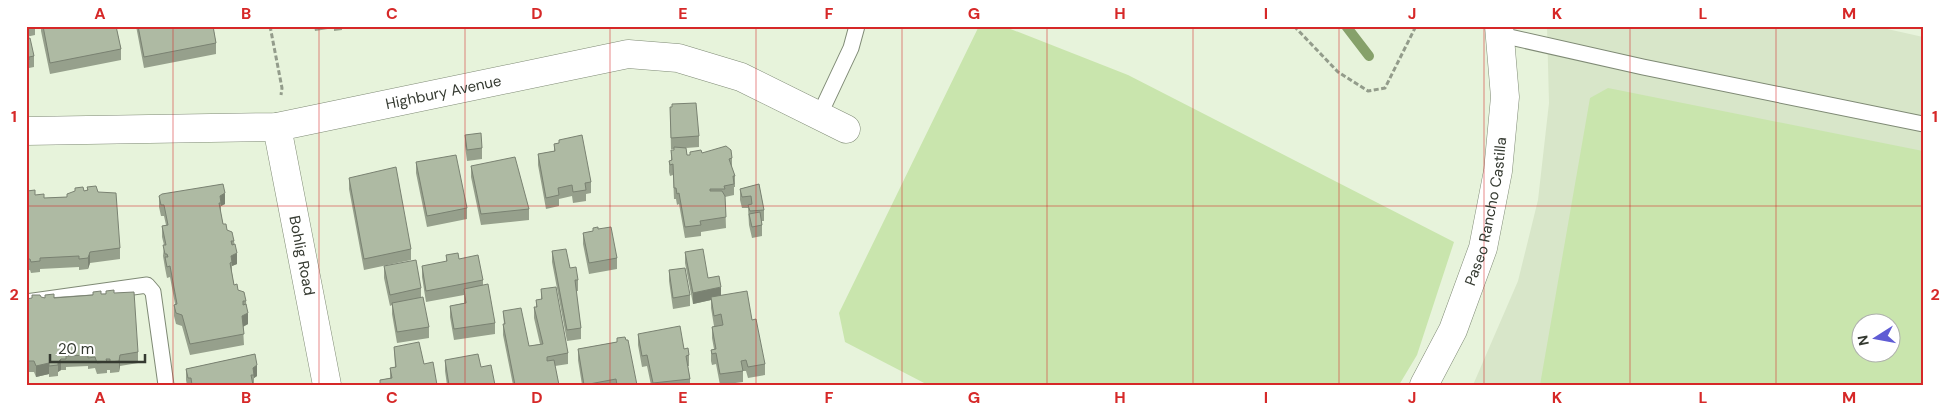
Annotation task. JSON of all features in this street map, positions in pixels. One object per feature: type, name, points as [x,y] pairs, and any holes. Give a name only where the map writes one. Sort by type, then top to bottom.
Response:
[{"type":"street","name":"Paseo Rancho Castilla","points":[[1424,385],[1453,330],[1483,248],[1498,171],[1504,106],[1500,31]]},
{"type":"street","name":"Highbury Avenue","points":[[26,131],[277,128],[628,54],[678,58],[741,77],[846,129]]},
{"type":"street","name":"Bohlig Road","points":[[277,128],[327,385]]},
{"type":"lane","points":[[819,116],[851,48],[857,26]]},
{"type":"lane","points":[[1500,31],[1643,67],[1923,124]]},
{"type":"lane","points":[[26,302],[147,285],[153,292],[166,385]]},
{"type":"path","points":[[270,26],[282,88],[277,128]]},
{"type":"path","points":[[1294,26],[1338,72],[1368,91],[1385,88],[1416,26]]},
{"type":"shaded area","points":[[1547,26],[1874,26],[1923,37],[1923,385],[1473,385],[1518,281],[1538,200],[1549,103]]},
{"type":"green space","points":[[979,26],[1003,26],[1128,75],[1454,242],[1417,355],[1399,385],[928,385],[845,342],[839,313]]},
{"type":"green space","points":[[1608,88],[1923,151],[1923,385],[1540,385],[1590,98]]},
{"type":"building","points":[[43,26],[116,26],[121,49],[50,63]]},
{"type":"building","points":[[138,26],[213,26],[216,43],[144,57]]},
{"type":"building","points":[[30,38],[34,56],[29,57],[29,60],[26,61],[26,39]]},
{"type":"building","points":[[696,103],[699,136],[671,138],[670,107],[672,107],[672,104]]},
{"type":"building","points":[[481,133],[482,148],[467,150],[465,135]]},
{"type":"building","points":[[582,135],[591,182],[585,183],[586,190],[573,192],[572,185],[558,188],[559,195],[546,198],[538,154],[555,151],[554,144],[559,143],[559,140]]},
{"type":"building","points":[[726,146],[731,150],[732,158],[729,159],[735,176],[733,176],[734,184],[724,186],[725,189],[710,189],[710,191],[722,191],[725,196],[726,217],[700,221],[701,225],[685,227],[679,193],[677,194],[676,188],[674,188],[673,164],[670,165],[669,161],[672,160],[671,150],[674,150],[674,147],[686,148],[687,155],[690,155],[690,152],[701,150],[702,153]]},
{"type":"building","points":[[456,155],[467,208],[427,216],[416,162]]},
{"type":"building","points":[[515,157],[529,209],[481,214],[471,166]]},
{"type":"building","points":[[396,167],[411,249],[364,259],[349,178]]},
{"type":"building","points":[[223,184],[225,193],[220,196],[221,203],[219,203],[223,224],[226,224],[227,230],[232,232],[234,241],[231,241],[232,245],[235,244],[237,253],[231,256],[232,262],[230,263],[234,285],[237,284],[238,290],[244,292],[246,301],[243,301],[243,305],[246,304],[248,313],[242,316],[244,334],[190,344],[182,315],[176,313],[174,305],[177,304],[170,266],[167,267],[165,257],[168,257],[165,254],[163,245],[166,245],[162,226],[168,225],[164,205],[161,205],[159,196]]},
{"type":"building","points":[[759,184],[764,210],[750,211],[748,205],[752,204],[751,196],[742,197],[740,189]]},
{"type":"building","points":[[96,186],[98,192],[116,193],[120,248],[90,252],[88,258],[79,259],[79,256],[40,258],[40,261],[31,262],[30,259],[27,259],[28,262],[26,262],[27,191],[35,190],[35,195],[44,194],[44,198],[67,197],[67,194],[75,191],[75,188],[83,187],[84,191],[88,190],[87,187]]},
{"type":"building","points":[[760,212],[762,225],[752,227],[749,214]]},
{"type":"building","points":[[598,227],[598,229],[611,227],[617,258],[589,263],[583,233],[593,231],[593,228]]},
{"type":"building","points":[[566,249],[570,268],[576,267],[578,280],[575,280],[581,328],[567,330],[552,251]]},
{"type":"building","points":[[703,249],[708,278],[719,276],[721,287],[693,293],[685,252]]},
{"type":"building","points":[[458,253],[459,259],[478,255],[483,280],[426,291],[422,266],[447,261],[446,255]]},
{"type":"building","points":[[416,260],[421,288],[390,295],[384,266]]},
{"type":"building","points":[[685,268],[690,295],[673,298],[669,270]]},
{"type":"building","points":[[488,284],[495,323],[454,329],[450,306],[466,303],[464,289]]},
{"type":"building","points":[[556,287],[568,353],[547,357],[547,361],[554,360],[559,385],[515,385],[503,324],[505,324],[503,311],[521,308],[529,346],[543,344],[534,307],[537,307],[536,300],[542,299],[541,289]]},
{"type":"building","points":[[114,290],[114,293],[134,292],[138,352],[120,355],[119,361],[110,362],[110,359],[106,359],[107,362],[97,363],[95,357],[88,358],[88,355],[66,356],[66,359],[61,359],[58,362],[58,365],[49,366],[49,363],[36,366],[34,361],[27,361],[26,299],[32,298],[32,295],[40,295],[45,298],[45,295],[54,294],[54,298],[93,295],[93,292],[101,291],[101,294],[106,294],[106,291]]},
{"type":"building","points":[[747,291],[752,320],[756,319],[765,364],[748,367],[746,360],[741,361],[743,371],[720,374],[716,353],[712,354],[711,350],[716,349],[712,327],[723,325],[721,314],[714,316],[711,297]]},
{"type":"building","points":[[423,297],[429,327],[397,332],[392,303]]},
{"type":"building","points":[[680,326],[684,349],[688,348],[689,355],[686,356],[690,379],[653,383],[647,355],[642,356],[638,334]]},
{"type":"building","points":[[625,337],[628,340],[637,385],[617,385],[616,379],[584,385],[578,349],[617,342],[617,338]]},
{"type":"building","points":[[419,342],[424,364],[433,362],[437,385],[380,385],[380,380],[392,378],[390,368],[396,367],[394,347]]},
{"type":"building","points":[[255,354],[257,365],[253,368],[254,375],[251,375],[253,385],[192,385],[191,378],[188,378],[186,369]]},
{"type":"building","points":[[478,354],[481,367],[491,365],[495,385],[449,385],[445,360]]},
{"type":"waterway","points":[[1346,26],[1369,56]]}]
